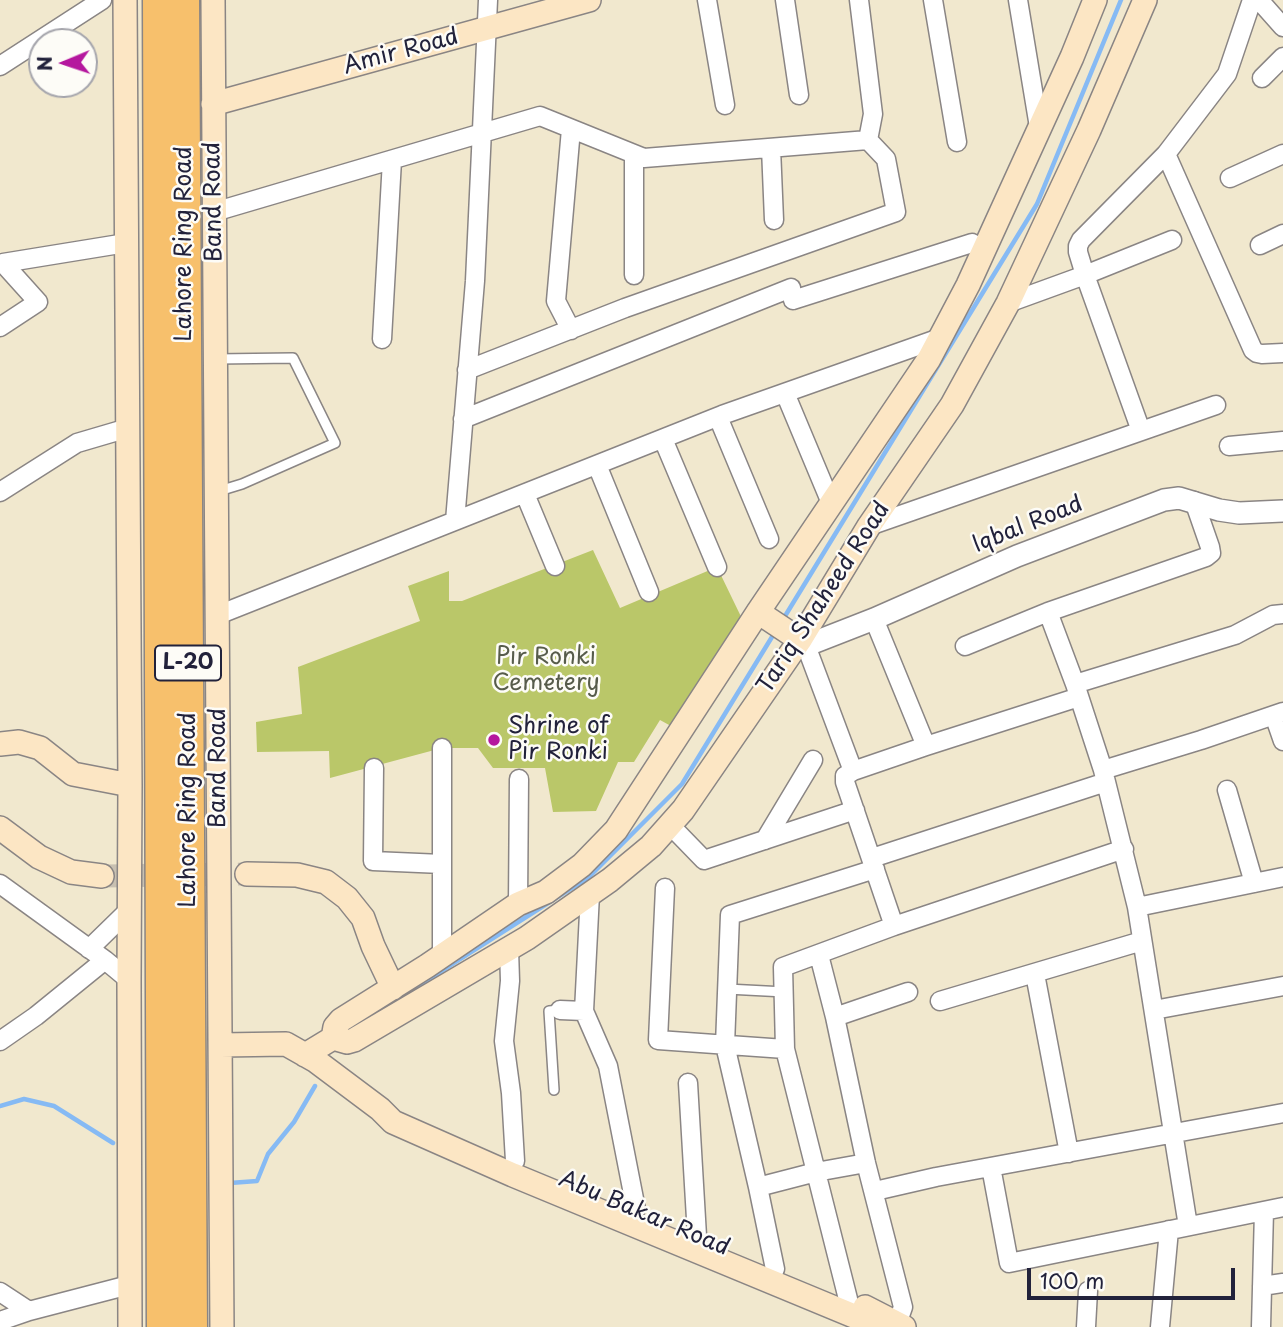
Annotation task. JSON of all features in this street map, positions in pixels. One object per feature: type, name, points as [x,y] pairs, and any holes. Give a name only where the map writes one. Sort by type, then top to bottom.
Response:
[{"type":"highway","name":"Lahore Ring Road","points":[[158,0],[162,1327]]},
{"type":"highway","name":"Lahore Ring Road","points":[[184,0],[192,1327]]},
{"type":"main road","points":[[125,0],[130,1327]]},
{"type":"main road","name":"Band Road","points":[[213,0],[222,1327]]},
{"type":"main road","name":"Amir Road","points":[[214,104],[589,0]]},
{"type":"main road","name":"Tariq Shaheed Road","points":[[333,1038],[335,1027],[341,1020],[518,904],[545,892],[582,865],[616,830],[929,359],[968,285],[1072,57],[1095,0]]},
{"type":"main road","name":"Tariq Shaheed Road","points":[[305,1055],[333,1038],[347,1042],[354,1040],[509,948],[610,880],[651,846],[683,810],[800,640],[869,526],[953,405],[1008,303],[1089,130],[1145,0]]},
{"type":"main road","points":[[760,613],[800,640]]},
{"type":"main road","points":[[0,744],[19,742],[40,748],[73,774],[130,785]]},
{"type":"main road","points":[[0,828],[40,857],[71,872],[102,876]]},
{"type":"main road","points":[[247,874],[297,875],[326,882],[346,898],[363,918],[393,988]]},
{"type":"main road","name":"Abu Bakar Road","points":[[221,1045],[286,1044],[380,1109],[393,1122],[525,1180],[883,1325]]},
{"type":"main road","name":"Abu Bakar Road","points":[[380,1109],[400,1112],[848,1298],[883,1325]]},
{"type":"street","points":[[0,66],[102,0]]},
{"type":"street","points":[[454,521],[475,281],[488,0]]},
{"type":"street","points":[[706,0],[725,106]]},
{"type":"street","points":[[785,0],[799,95]]},
{"type":"street","points":[[859,0],[873,114],[867,140]]},
{"type":"street","points":[[933,0],[957,142]]},
{"type":"street","points":[[1018,0],[1039,127]]},
{"type":"street","points":[[1141,431],[1085,275],[1078,246],[1166,154],[1227,74],[1252,0]]},
{"type":"street","points":[[1259,0],[1283,27]]},
{"type":"street","points":[[1262,78],[1283,57]]},
{"type":"street","points":[[215,212],[540,116],[644,158],[867,140],[886,159],[896,212],[625,308],[467,370]]},
{"type":"street","points":[[571,129],[556,301],[571,330]]},
{"type":"street","points":[[771,148],[774,220]]},
{"type":"street","points":[[634,154],[634,275]]},
{"type":"street","points":[[1166,154],[1256,354],[1283,353]]},
{"type":"street","points":[[1230,178],[1283,154]]},
{"type":"street","points":[[382,339],[392,160]]},
{"type":"street","points":[[1259,245],[1283,234]]},
{"type":"street","points":[[1008,303],[1172,240]]},
{"type":"street","points":[[0,327],[38,302],[3,263],[126,243]]},
{"type":"street","points":[[463,419],[791,288],[793,300],[972,243],[984,250]]},
{"type":"street","points":[[218,615],[718,417],[940,338]]},
{"type":"street","points":[[785,393],[831,503]]},
{"type":"street","points":[[869,526],[1216,405]]},
{"type":"street","points":[[718,417],[769,540]]},
{"type":"street","points":[[0,492],[77,443],[128,428]]},
{"type":"street","points":[[663,439],[717,567]]},
{"type":"street","points":[[1230,446],[1283,441]]},
{"type":"street","points":[[597,465],[649,592]]},
{"type":"street","points":[[525,494],[555,566]]},
{"type":"street","name":"Iqbal Road","points":[[800,640],[810,643],[874,619],[1017,556],[1164,500],[1179,498],[1238,513],[1283,511]]},
{"type":"street","points":[[965,646],[1048,612],[1206,557],[1211,553],[1210,547],[1194,502]]},
{"type":"street","points":[[1048,612],[1077,690],[1124,849],[1137,907],[1188,1226]]},
{"type":"street","points":[[894,926],[845,776],[1235,635],[1273,615],[1283,614]]},
{"type":"street","points":[[874,619],[926,747]]},
{"type":"street","points":[[800,640],[853,771]]},
{"type":"street","points":[[775,1269],[724,1045],[730,915],[1279,713],[1283,741]]},
{"type":"street","points":[[442,748],[442,956]]},
{"type":"street","points":[[765,840],[813,760]]},
{"type":"street","points":[[373,768],[373,861],[442,864]]},
{"type":"street","points":[[518,904],[519,779]]},
{"type":"street","points":[[1227,790],[1254,883]]},
{"type":"street","points":[[670,825],[704,860],[855,810]]},
{"type":"street","points":[[848,1298],[785,1049],[783,967],[894,926],[1124,849]]},
{"type":"street","points":[[1137,907],[1283,877]]},
{"type":"street","points":[[0,884],[105,960],[128,980]]},
{"type":"street","points":[[665,888],[658,1040],[785,1049]]},
{"type":"street","points":[[590,894],[584,1011],[608,1066],[636,1209]]},
{"type":"street","points":[[89,949],[129,910]]},
{"type":"street","points":[[940,1001],[1142,941]]},
{"type":"street","points":[[509,948],[509,1007],[504,1041],[511,1093],[515,1161]]},
{"type":"street","points":[[819,955],[866,1163],[903,1307],[883,1325]]},
{"type":"street","points":[[0,1041],[36,1016],[105,960]]},
{"type":"street","points":[[1035,974],[1069,1153]]},
{"type":"street","points":[[1154,1010],[1283,986]]},
{"type":"street","points":[[835,1017],[908,992]]},
{"type":"street","points":[[560,1010],[584,1011]]},
{"type":"street","points":[[688,1083],[697,1236]]},
{"type":"street","points":[[875,1191],[936,1177],[1283,1113]]},
{"type":"street","points":[[758,1187],[866,1163]]},
{"type":"street","points":[[991,1167],[1009,1263],[1283,1208]]},
{"type":"street","points":[[1261,1327],[1264,1211]]},
{"type":"street","points":[[1160,1327],[1169,1230]]},
{"type":"street","points":[[1262,1286],[1283,1283]]},
{"type":"street","points":[[0,1321],[130,1285]]},
{"type":"street","points":[[1086,1327],[1088,1291]]},
{"type":"street","points":[[0,1292],[29,1311]]},
{"type":"lane","points":[[216,359],[293,358],[335,443],[242,484],[217,491]]},
{"type":"lane","points":[[727,989],[785,992]]},
{"type":"lane","points":[[554,1090],[549,1011],[560,1010]]},
{"type":"green space","name":"Pir Ronki Cemetery","points":[[593,550],[620,608],[717,567],[747,629],[680,731],[660,720],[634,762],[618,762],[596,811],[553,812],[545,768],[493,768],[478,748],[442,748],[330,778],[329,751],[257,752],[256,722],[302,714],[298,667],[420,621],[408,586],[449,571],[449,601],[462,601]]},
{"type":"waterway","points":[[782,621],[1037,204],[1121,0]]},
{"type":"waterway","points":[[350,1029],[589,877],[682,784],[775,632]]},
{"type":"waterway","points":[[230,1183],[257,1181],[268,1154],[294,1122],[315,1086]]},
{"type":"waterway","points":[[0,1106],[24,1099],[54,1106],[113,1143]]},
{"type":"tunnel","points":[[102,876],[247,874]]},
{"type":"place","name":"Shrine of Pir Ronki","points":[[494,740]]}]
